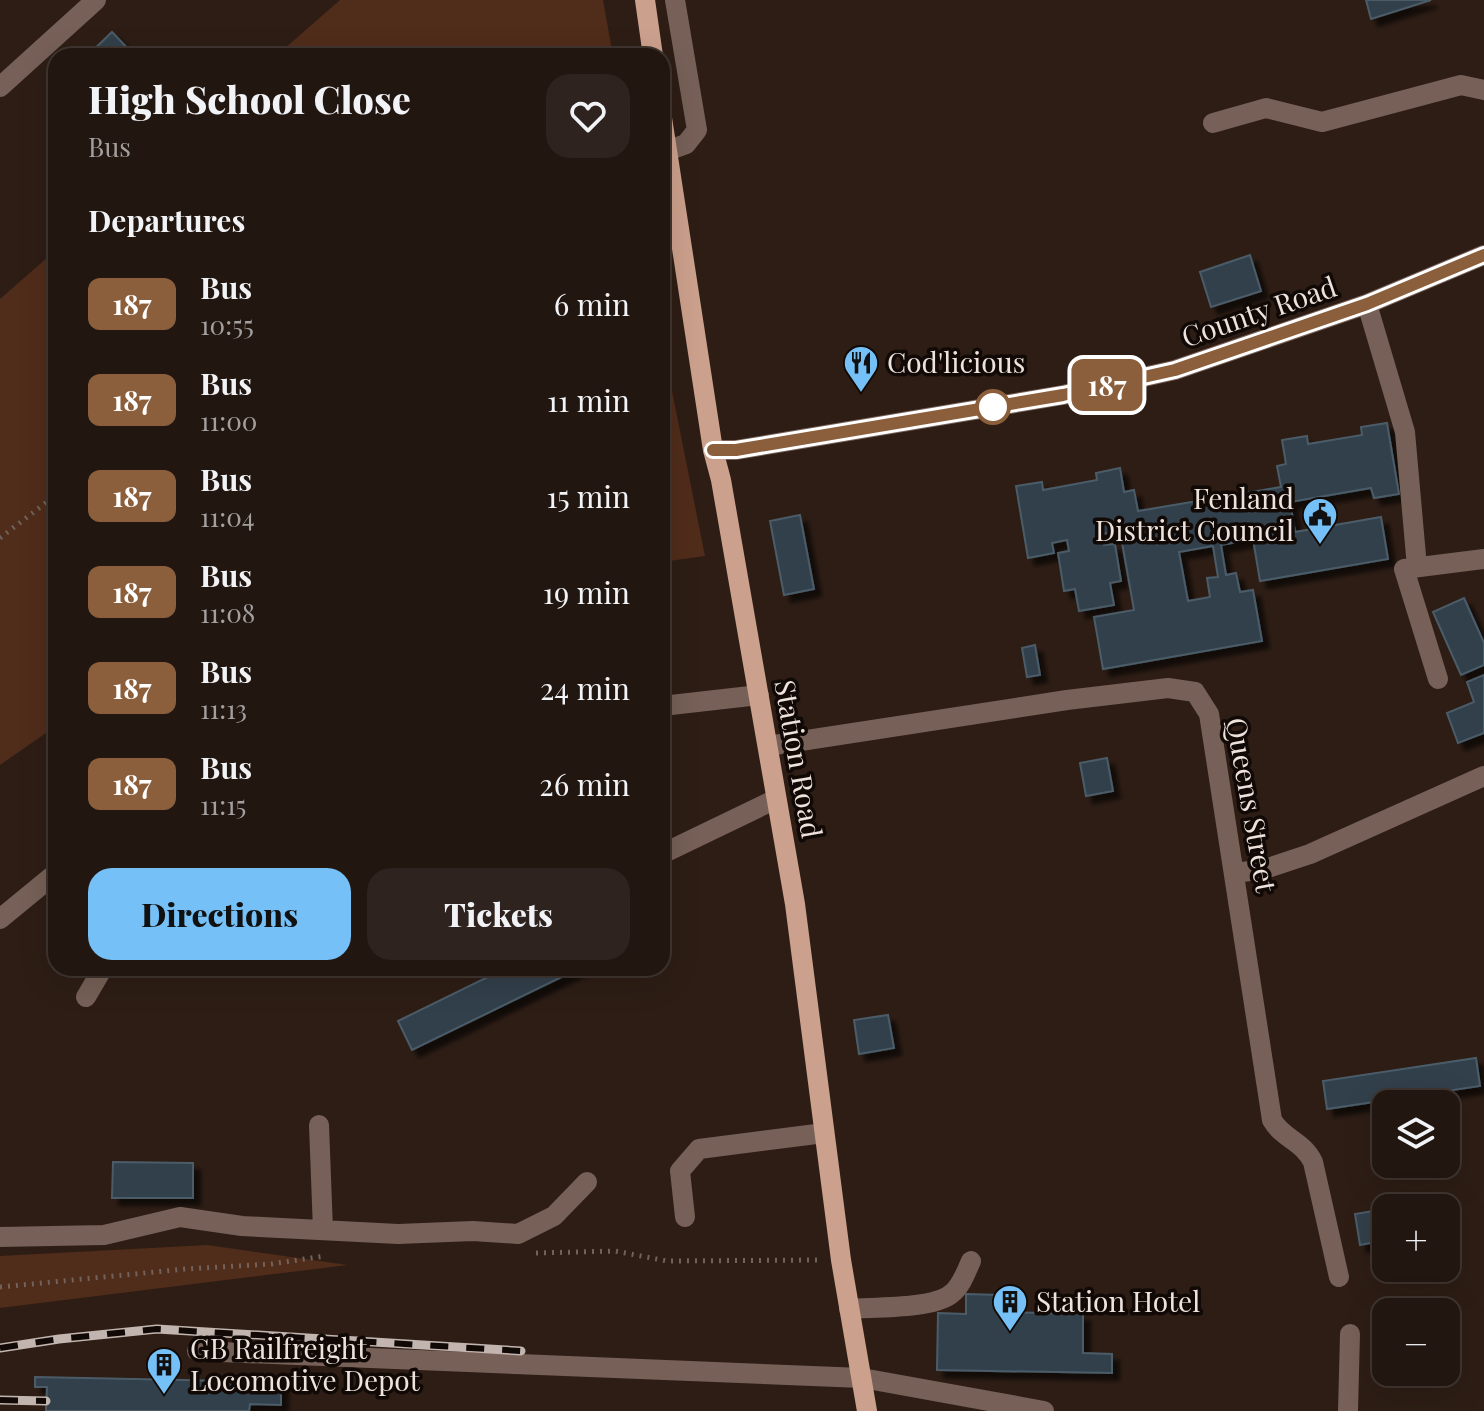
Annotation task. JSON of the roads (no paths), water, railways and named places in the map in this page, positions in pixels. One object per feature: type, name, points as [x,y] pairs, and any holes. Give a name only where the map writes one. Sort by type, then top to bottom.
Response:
[{"type":"main road","points":[[645,0],[652,48]]},
{"type":"main road","name":"Station Road","points":[[670,170],[713,450],[795,904],[841,1260],[867,1411]]},
{"type":"street","points":[[0,87],[96,0]]},
{"type":"street","points":[[670,150],[686,144],[697,130],[675,0]]},
{"type":"street","points":[[1213,123],[1266,108],[1322,122],[1461,85],[1484,90]]},
{"type":"street","name":"County Road","points":[[713,450],[736,450],[1032,400],[1175,370],[1367,304],[1484,255]]},
{"type":"street","points":[[1367,304],[1405,432],[1417,567]]},
{"type":"street","points":[[1438,679],[1404,569],[1484,559]]},
{"type":"street","name":"Queens Street","points":[[768,746],[1067,700],[1168,688],[1195,692],[1209,714],[1272,1120],[1277,1130],[1306,1149],[1313,1162],[1339,1277]]},
{"type":"street","points":[[670,705],[759,695]]},
{"type":"street","points":[[1235,873],[1265,869],[1310,854],[1484,776]]},
{"type":"street","points":[[670,850],[776,799]]},
{"type":"street","points":[[0,919],[48,883]]},
{"type":"street","points":[[86,997],[98,976]]},
{"type":"street","points":[[319,1125],[323,1230]]},
{"type":"street","points":[[685,1217],[680,1171],[699,1149],[824,1133]]},
{"type":"street","points":[[0,1237],[104,1235],[180,1217],[242,1226],[398,1234],[473,1231],[518,1234],[554,1216],[587,1182]]},
{"type":"street","points":[[849,1309],[933,1302],[951,1294],[964,1278],[971,1261]]},
{"type":"street","points":[[1348,1411],[1350,1334]]},
{"type":"street","points":[[197,1351],[862,1378],[1044,1411]]},
{"type":"railway","points":[[0,1348],[157,1329],[521,1351]]},
{"type":"railway","points":[[0,1400],[46,1401]]},
{"type":"place","name":"Cod'licious","points":[[861,394]]},
{"type":"place","name":"Fenland District Council","points":[[1320,546]]},
{"type":"place","name":"Station Hotel","points":[[1010,1333]]},
{"type":"place","name":"GB Railfreight Locomotive Depot","points":[[164,1396]]}]
